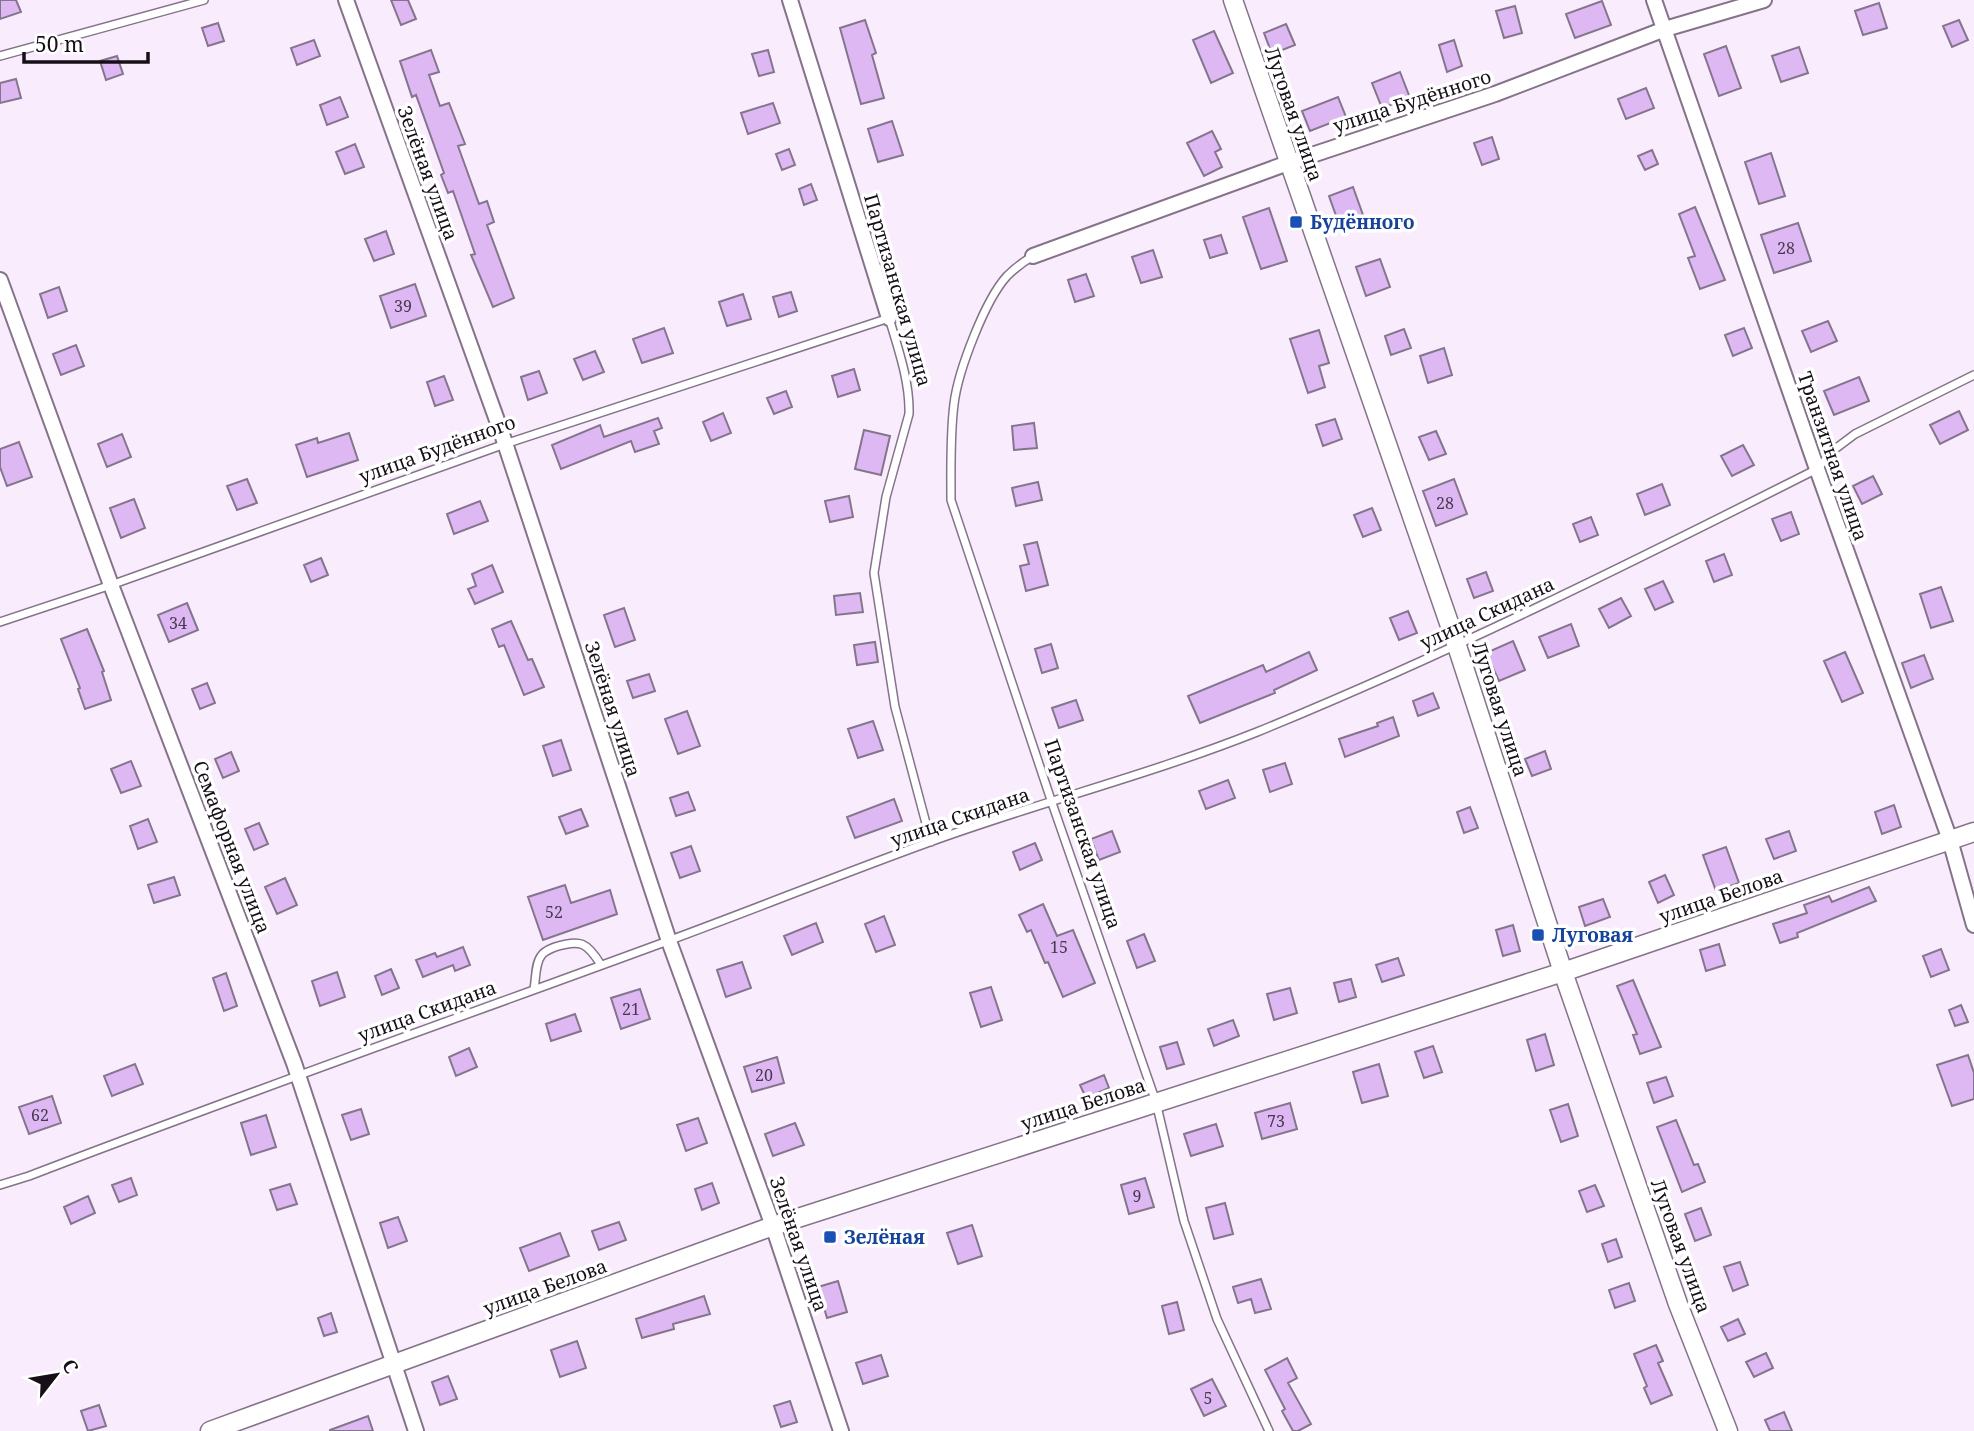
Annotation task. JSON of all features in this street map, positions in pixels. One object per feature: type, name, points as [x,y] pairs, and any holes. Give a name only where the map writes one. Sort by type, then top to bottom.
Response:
[{"type":"street","name":"Зелёная улица","points":[[346,0],[505,444],[669,941],[773,1226],[841,1431]]},
{"type":"street","name":"Партизанская улица","points":[[790,0],[889,318]]},
{"type":"street","name":"Луговая улица","points":[[1233,0],[1457,646],[1563,972],[1678,1304],[1728,1431]]},
{"type":"street","name":"Транзитная улица","points":[[1654,0],[1817,469],[1950,840],[1974,925]]},
{"type":"street","name":"улица Будённого","points":[[1033,257],[1288,163],[1495,94],[1665,29],[1764,0]]},
{"type":"street","name":"Семафорная улица","points":[[0,280],[111,586],[298,1075],[416,1431]]},
{"type":"street","name":"улица Белова","points":[[210,1431],[773,1226],[1563,972],[1974,832]]},
{"type":"lane","points":[[0,56],[204,0]]},
{"type":"lane","name":"Партизанская улица","points":[[1033,257],[1018,265],[1001,285],[988,307],[968,354],[955,401],[950,451],[951,500],[1156,1102],[1184,1221],[1217,1319],[1269,1431]]},
{"type":"lane","name":"улица Будённого","points":[[0,622],[111,586],[505,444],[889,318]]},
{"type":"lane","name":"Партизанская улица","points":[[889,318],[901,361],[909,414],[886,497],[874,573],[895,707],[931,842]]},
{"type":"lane","name":"улица Скидана","points":[[0,1185],[669,941],[931,842],[1211,750],[1457,646],[1817,469],[1835,449],[1855,434],[1974,375]]},
{"type":"lane","points":[[534,989],[537,964],[541,954],[550,949],[573,942],[580,943],[595,955],[601,965]]},
{"type":"building","points":[[0,0],[16,0],[21,12],[0,19]]},
{"type":"building","points":[[391,0],[408,0],[416,19],[401,25]]},
{"type":"building","points":[[1602,1],[1611,25],[1575,38],[1566,14]]},
{"type":"building","points":[[1879,3],[1887,28],[1863,35],[1855,11]]},
{"type":"building","points":[[1515,6],[1522,33],[1504,38],[1496,11]]},
{"type":"building","points":[[865,20],[876,53],[872,55],[884,98],[861,104],[840,28]]},
{"type":"building","points":[[1959,20],[1968,40],[1952,47],[1943,26]]},
{"type":"building","points":[[218,23],[224,41],[208,46],[202,28]]},
{"type":"building","points":[[1286,24],[1295,45],[1272,54],[1264,33]]},
{"type":"building","points":[[1214,31],[1233,73],[1211,83],[1193,40]]},
{"type":"building","points":[[314,40],[320,56],[297,65],[291,48]]},
{"type":"building","points":[[1454,40],[1462,66],[1447,72],[1439,45]]},
{"type":"building","points":[[1726,46],[1741,88],[1719,96],[1704,54]]},
{"type":"building","points":[[1799,47],[1808,73],[1781,82],[1772,56]]},
{"type":"building","points":[[431,50],[439,72],[429,75],[440,106],[449,103],[465,144],[458,146],[479,204],[487,201],[494,222],[487,225],[514,298],[493,307],[471,255],[475,254],[453,191],[448,193],[441,175],[444,173],[416,95],[412,97],[400,61]]},
{"type":"building","points":[[768,50],[774,72],[759,76],[752,54]]},
{"type":"building","points":[[117,56],[123,74],[106,80],[100,61]]},
{"type":"building","points":[[1400,72],[1410,98],[1382,108],[1372,83]]},
{"type":"building","points":[[16,79],[21,98],[0,103],[0,83]]},
{"type":"building","points":[[1646,88],[1654,108],[1626,119],[1618,99]]},
{"type":"building","points":[[340,97],[348,117],[327,125],[320,105]]},
{"type":"building","points":[[1338,97],[1346,117],[1310,131],[1302,111]]},
{"type":"building","points":[[773,103],[780,123],[748,134],[741,113]]},
{"type":"building","points":[[892,121],[903,155],[878,162],[868,129]]},
{"type":"building","points":[[1212,131],[1221,149],[1215,152],[1222,167],[1204,176],[1187,143]]},
{"type":"building","points":[[1492,137],[1499,159],[1482,165],[1474,143]]},
{"type":"building","points":[[355,144],[364,167],[345,174],[336,152]]},
{"type":"building","points":[[789,149],[795,165],[782,170],[776,154]]},
{"type":"building","points":[[1652,150],[1658,164],[1645,170],[1638,156]]},
{"type":"building","points":[[1771,153],[1785,196],[1759,204],[1745,162]]},
{"type":"building","points":[[811,184],[817,200],[804,205],[799,189]]},
{"type":"building","points":[[1353,187],[1363,215],[1339,224],[1329,196]]},
{"type":"building","points":[[1695,207],[1725,280],[1700,289],[1688,258],[1695,256],[1679,214]]},
{"type":"building","points":[[1269,208],[1287,261],[1261,269],[1243,217]]},
{"type":"building","points":[[1798,223],[1811,261],[1774,273],[1761,235]]},
{"type":"building","points":[[386,231],[394,254],[374,261],[365,239]]},
{"type":"building","points":[[1221,235],[1227,253],[1210,258],[1204,240]]},
{"type":"building","points":[[1153,250],[1162,277],[1141,283],[1132,257]]},
{"type":"building","points":[[1380,259],[1390,287],[1366,296],[1356,267]]},
{"type":"building","points":[[1086,274],[1094,296],[1075,302],[1068,280]]},
{"type":"building","points":[[415,284],[426,316],[391,328],[380,296]]},
{"type":"building","points":[[59,287],[67,311],[48,318],[40,294]]},
{"type":"building","points":[[791,292],[797,311],[779,317],[773,297]]},
{"type":"building","points":[[743,294],[751,319],[727,326],[719,302]]},
{"type":"building","points":[[1828,321],[1837,341],[1811,352],[1802,331]]},
{"type":"building","points":[[664,328],[673,353],[642,363],[633,339]]},
{"type":"building","points":[[1744,328],[1752,348],[1733,356],[1725,335]]},
{"type":"building","points":[[1404,329],[1411,348],[1391,355],[1385,336]]},
{"type":"building","points":[[1319,330],[1329,363],[1319,366],[1325,387],[1308,393],[1290,339]]},
{"type":"building","points":[[76,345],[84,366],[61,375],[53,354]]},
{"type":"building","points":[[1444,348],[1452,375],[1428,383],[1420,356]]},
{"type":"building","points":[[595,351],[604,372],[583,380],[574,359]]},
{"type":"building","points":[[854,369],[860,390],[838,397],[832,376]]},
{"type":"building","points":[[539,371],[547,393],[528,400],[521,377]]},
{"type":"building","points":[[444,376],[453,400],[435,406],[427,382]]},
{"type":"building","points":[[1859,377],[1869,401],[1834,415],[1824,391]]},
{"type":"building","points":[[786,391],[792,407],[774,414],[767,398]]},
{"type":"building","points":[[1959,411],[1968,430],[1940,444],[1930,425]]},
{"type":"building","points":[[723,413],[731,433],[711,441],[703,422]]},
{"type":"building","points":[[658,418],[662,428],[654,431],[659,444],[635,452],[631,441],[561,469],[552,445],[600,425],[604,437]]},
{"type":"building","points":[[1335,419],[1342,439],[1323,446],[1316,425]]},
{"type":"building","points":[[1034,423],[1037,448],[1014,450],[1012,426]]},
{"type":"building","points":[[864,430],[890,436],[881,475],[855,469]]},
{"type":"building","points":[[1436,431],[1446,454],[1429,460],[1419,437]]},
{"type":"building","points":[[349,433],[358,460],[307,477],[296,445],[317,438],[318,443]]},
{"type":"building","points":[[122,434],[131,457],[107,467],[98,444]]},
{"type":"building","points":[[19,442],[32,477],[7,486],[0,467],[0,449]]},
{"type":"building","points":[[1743,445],[1754,465],[1732,476],[1721,456]]},
{"type":"building","points":[[1873,476],[1882,494],[1862,504],[1853,486]]},
{"type":"building","points":[[247,479],[257,503],[237,510],[227,486]]},
{"type":"building","points":[[1454,479],[1467,514],[1436,526],[1423,491]]},
{"type":"building","points":[[1038,482],[1042,500],[1016,506],[1012,488]]},
{"type":"building","points":[[1662,484],[1670,505],[1645,515],[1637,494]]},
{"type":"building","points":[[849,496],[853,517],[830,522],[825,501]]},
{"type":"building","points":[[134,499],[145,528],[121,538],[110,508]]},
{"type":"building","points":[[480,501],[488,521],[454,534],[447,514]]},
{"type":"building","points":[[1372,508],[1381,530],[1363,537],[1354,515]]},
{"type":"building","points":[[1791,512],[1799,534],[1781,541],[1772,519]]},
{"type":"building","points":[[1591,517],[1598,535],[1580,542],[1573,524]]},
{"type":"building","points":[[1037,542],[1048,585],[1026,591],[1020,566],[1029,564],[1024,545]]},
{"type":"building","points":[[1724,554],[1732,575],[1714,582],[1706,561]]},
{"type":"building","points":[[321,558],[328,575],[311,582],[304,565]]},
{"type":"building","points":[[492,565],[503,592],[475,604],[468,589],[476,586],[472,574]]},
{"type":"building","points":[[1486,572],[1493,591],[1474,598],[1467,579]]},
{"type":"building","points":[[1663,581],[1673,602],[1655,610],[1645,589]]},
{"type":"building","points":[[1941,587],[1953,621],[1931,628],[1920,594]]},
{"type":"building","points":[[860,593],[863,612],[836,615],[834,596]]},
{"type":"building","points":[[1621,598],[1631,616],[1609,628],[1599,609]]},
{"type":"building","points":[[187,603],[198,630],[169,642],[158,615]]},
{"type":"building","points":[[624,608],[635,640],[615,647],[604,615]]},
{"type":"building","points":[[1408,611],[1417,633],[1399,640],[1390,618]]},
{"type":"building","points":[[511,621],[528,660],[532,659],[544,687],[524,695],[504,645],[499,647],[492,629]]},
{"type":"building","points":[[1571,624],[1579,646],[1548,658],[1539,637]]},
{"type":"building","points":[[87,629],[104,671],[102,672],[111,700],[85,709],[61,639]]},
{"type":"building","points":[[1513,641],[1525,670],[1499,681],[1486,653]]},
{"type":"building","points":[[875,642],[878,662],[857,665],[854,645]]},
{"type":"building","points":[[1051,644],[1058,668],[1042,673],[1035,649]]},
{"type":"building","points":[[1309,652],[1317,670],[1274,690],[1275,693],[1200,723],[1188,696],[1263,665],[1266,672]]},
{"type":"building","points":[[1845,652],[1863,693],[1842,702],[1824,661]]},
{"type":"building","points":[[1924,655],[1933,679],[1911,688],[1902,663]]},
{"type":"building","points":[[649,674],[655,691],[633,698],[627,681]]},
{"type":"building","points":[[207,683],[215,703],[200,709],[192,689]]},
{"type":"building","points":[[1433,693],[1439,708],[1418,716],[1413,701]]},
{"type":"building","points":[[1076,700],[1083,720],[1059,728],[1052,708]]},
{"type":"building","points":[[687,711],[700,746],[678,754],[665,719]]},
{"type":"building","points":[[1393,717],[1399,736],[1345,757],[1339,739],[1378,726],[1377,723]]},
{"type":"building","points":[[873,721],[883,750],[858,758],[848,729]]},
{"type":"building","points":[[561,740],[571,770],[553,776],[543,746]]},
{"type":"building","points":[[1545,751],[1551,769],[1532,776],[1525,759]]},
{"type":"building","points":[[231,752],[239,771],[223,778],[215,759]]},
{"type":"building","points":[[131,761],[141,786],[121,793],[111,769]]},
{"type":"building","points":[[1285,763],[1292,784],[1270,792],[1263,770]]},
{"type":"building","points":[[1228,780],[1235,798],[1206,809],[1199,791]]},
{"type":"building","points":[[688,792],[695,810],[676,816],[670,798]]},
{"type":"building","points":[[894,799],[902,821],[855,838],[847,817]]},
{"type":"building","points":[[1894,805],[1901,827],[1882,834],[1875,812]]},
{"type":"building","points":[[1470,807],[1478,828],[1464,833],[1457,812]]},
{"type":"building","points":[[581,809],[588,826],[566,834],[559,817]]},
{"type":"building","points":[[148,819],[157,842],[138,849],[130,826]]},
{"type":"building","points":[[259,823],[268,844],[254,850],[245,829]]},
{"type":"building","points":[[1112,831],[1120,852],[1099,860],[1091,839]]},
{"type":"building","points":[[1789,831],[1796,851],[1774,859],[1766,839]]},
{"type":"building","points":[[1035,843],[1042,860],[1020,870],[1013,852]]},
{"type":"building","points":[[691,846],[700,871],[680,878],[671,853]]},
{"type":"building","points":[[1726,847],[1739,883],[1716,891],[1703,855]]},
{"type":"building","points":[[1665,875],[1674,895],[1658,903],[1649,882]]},
{"type":"building","points":[[174,877],[180,895],[154,903],[148,885]]},
{"type":"building","points":[[285,878],[297,905],[277,914],[265,887]]},
{"type":"building","points":[[565,885],[571,903],[610,890],[617,914],[543,940],[528,897]]},
{"type":"building","points":[[1869,887],[1876,901],[1797,933],[1798,937],[1780,943],[1773,924],[1807,913],[1804,905],[1829,896],[1832,902]]},
{"type":"building","points":[[1603,899],[1610,917],[1585,926],[1579,907]]},
{"type":"building","points":[[1043,904],[1057,936],[1073,930],[1095,983],[1063,997],[1031,930],[1027,932],[1019,915]]},
{"type":"building","points":[[884,916],[895,945],[876,952],[865,924]]},
{"type":"building","points":[[816,923],[823,942],[792,955],[784,936]]},
{"type":"building","points":[[1513,925],[1520,951],[1503,956],[1496,930]]},
{"type":"building","points":[[1144,934],[1155,961],[1137,968],[1127,941]]},
{"type":"building","points":[[1719,944],[1725,965],[1706,971],[1700,950]]},
{"type":"building","points":[[463,947],[470,965],[455,971],[453,965],[423,977],[416,960],[435,953],[437,957]]},
{"type":"building","points":[[1941,949],[1949,970],[1931,977],[1923,956]]},
{"type":"building","points":[[1398,958],[1404,975],[1382,982],[1376,965]]},
{"type":"building","points":[[742,962],[751,988],[726,997],[717,970]]},
{"type":"building","points":[[391,969],[399,988],[382,995],[375,976]]},
{"type":"building","points":[[337,972],[345,997],[320,1006],[312,981]]},
{"type":"building","points":[[226,973],[237,1006],[224,1011],[213,978]]},
{"type":"building","points":[[1351,979],[1356,997],[1339,1002],[1334,983]]},
{"type":"building","points":[[1633,980],[1661,1047],[1640,1054],[1633,1035],[1637,1034],[1617,986]]},
{"type":"building","points":[[991,987],[1002,1020],[981,1027],[970,993]]},
{"type":"building","points":[[1290,988],[1297,1013],[1274,1020],[1267,994]]},
{"type":"building","points":[[640,989],[650,1019],[621,1029],[611,998]]},
{"type":"building","points":[[1961,1005],[1968,1022],[1955,1026],[1949,1010]]},
{"type":"building","points":[[575,1014],[581,1031],[551,1041],[546,1024]]},
{"type":"building","points":[[1233,1020],[1239,1036],[1214,1046],[1208,1029]]},
{"type":"building","points":[[1545,1034],[1554,1065],[1536,1071],[1527,1040]]},
{"type":"building","points":[[1177,1042],[1184,1064],[1167,1069],[1160,1047]]},
{"type":"building","points":[[1433,1046],[1442,1072],[1424,1078],[1415,1052]]},
{"type":"building","points":[[469,1048],[477,1067],[456,1076],[449,1057]]},
{"type":"building","points":[[1968,1055],[1974,1073],[1974,1099],[1952,1106],[1937,1065]]},
{"type":"building","points":[[777,1057],[784,1083],[752,1092],[744,1067]]},
{"type":"building","points":[[135,1064],[143,1084],[112,1096],[104,1076]]},
{"type":"building","points":[[1379,1064],[1388,1096],[1362,1103],[1353,1072]]},
{"type":"building","points":[[1104,1075],[1109,1088],[1086,1098],[1080,1085]]},
{"type":"building","points":[[1666,1077],[1673,1096],[1654,1103],[1647,1083]]},
{"type":"building","points":[[52,1096],[61,1123],[29,1134],[19,1107]]},
{"type":"building","points":[[1290,1103],[1297,1129],[1262,1139],[1255,1113]]},
{"type":"building","points":[[1568,1104],[1578,1136],[1561,1142],[1550,1110]]},
{"type":"building","points":[[361,1109],[369,1134],[351,1140],[342,1115]]},
{"type":"building","points":[[266,1115],[276,1147],[251,1155],[241,1123]]},
{"type":"building","points":[[698,1118],[707,1143],[686,1151],[677,1125]]},
{"type":"building","points":[[1676,1120],[1694,1165],[1698,1164],[1705,1182],[1682,1192],[1657,1127]]},
{"type":"building","points":[[795,1123],[804,1145],[773,1156],[765,1134]]},
{"type":"building","points":[[1216,1124],[1223,1146],[1191,1156],[1184,1134]]},
{"type":"building","points":[[131,1178],[137,1195],[119,1202],[112,1185]]},
{"type":"building","points":[[1145,1178],[1154,1207],[1129,1214],[1121,1185]]},
{"type":"building","points":[[712,1183],[719,1203],[702,1210],[695,1189]]},
{"type":"building","points":[[290,1184],[297,1204],[277,1210],[270,1190]]},
{"type":"building","points":[[1595,1185],[1604,1206],[1587,1212],[1579,1191]]},
{"type":"building","points":[[88,1196],[95,1213],[71,1224],[64,1207]]},
{"type":"building","points":[[1225,1203],[1233,1234],[1214,1239],[1206,1208]]},
{"type":"building","points":[[1701,1208],[1711,1235],[1695,1241],[1685,1214]]},
{"type":"building","points":[[398,1217],[407,1241],[388,1248],[380,1223]]},
{"type":"building","points":[[619,1222],[626,1240],[599,1250],[592,1231]]},
{"type":"building","points":[[972,1225],[982,1256],[958,1264],[947,1233]]},
{"type":"building","points":[[560,1233],[569,1256],[529,1271],[520,1248]]},
{"type":"building","points":[[1616,1239],[1622,1257],[1608,1262],[1602,1244]]},
{"type":"building","points":[[1740,1262],[1748,1285],[1733,1291],[1724,1267]]},
{"type":"building","points":[[1261,1279],[1271,1309],[1255,1313],[1251,1299],[1238,1303],[1233,1287]]},
{"type":"building","points":[[838,1281],[847,1312],[827,1318],[818,1287]]},
{"type":"building","points":[[1629,1283],[1635,1301],[1615,1308],[1609,1290]]},
{"type":"building","points":[[704,1296],[710,1314],[673,1324],[674,1329],[642,1338],[636,1319]]},
{"type":"building","points":[[1177,1302],[1184,1330],[1169,1334],[1162,1306]]},
{"type":"building","points":[[331,1313],[337,1332],[324,1336],[318,1318]]},
{"type":"building","points":[[1738,1319],[1745,1334],[1728,1341],[1721,1327]]},
{"type":"building","points":[[577,1341],[586,1368],[560,1377],[551,1350]]},
{"type":"building","points":[[1656,1345],[1663,1361],[1658,1363],[1672,1395],[1651,1404],[1634,1354]]},
{"type":"building","points":[[1766,1353],[1773,1368],[1754,1377],[1746,1362]]},
{"type":"building","points":[[881,1355],[888,1376],[863,1384],[856,1363]]},
{"type":"building","points":[[1287,1358],[1297,1378],[1288,1383],[1311,1424],[1298,1431],[1293,1431],[1282,1411],[1285,1409],[1265,1370]]},
{"type":"building","points":[[448,1376],[457,1399],[440,1405],[432,1382]]},
{"type":"building","points":[[1212,1379],[1226,1406],[1204,1416],[1191,1389]]},
{"type":"building","points":[[790,1401],[797,1422],[781,1427],[774,1406]]},
{"type":"building","points":[[99,1405],[106,1426],[88,1431],[81,1411]]},
{"type":"building","points":[[1784,1412],[1792,1431],[1770,1431],[1765,1420]]},
{"type":"building","points":[[368,1416],[373,1431],[330,1431],[330,1430]]},
{"type":"place","name":"Будённого","points":[[1296,222]]},
{"type":"place","name":"Луговая","points":[[1538,935]]},
{"type":"place","name":"Зелёная","points":[[830,1237]]}]
